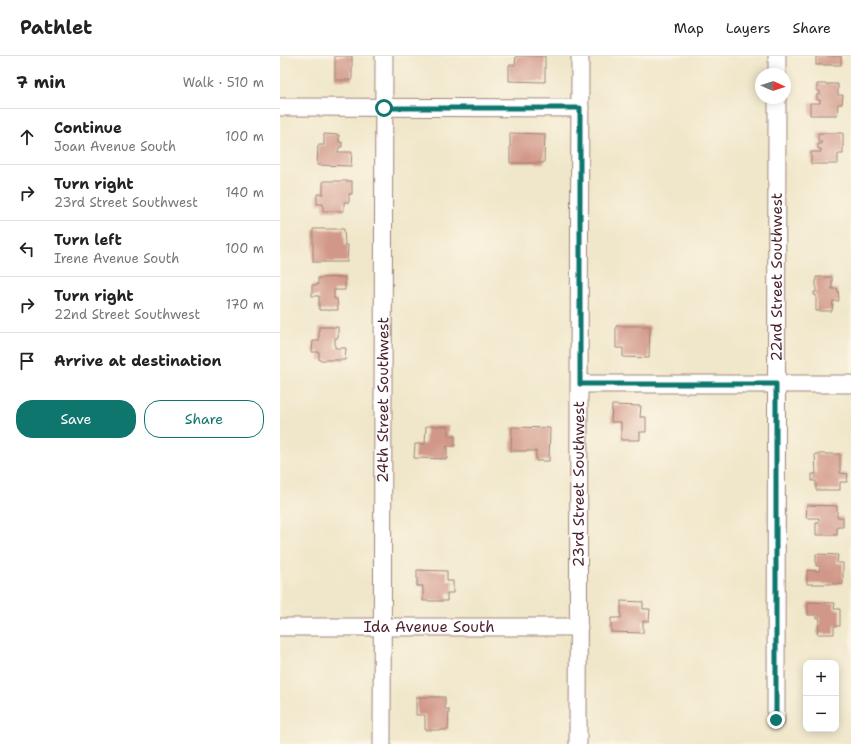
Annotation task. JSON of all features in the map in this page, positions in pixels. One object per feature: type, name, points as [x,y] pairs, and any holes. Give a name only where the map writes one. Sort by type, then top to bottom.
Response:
[{"type":"street","name":"24th Street Southwest","points":[[382,744],[384,56]]},
{"type":"street","name":"23rd Street Southwest","points":[[578,744],[580,56]]},
{"type":"street","points":[[777,56],[777,68]]},
{"type":"street","name":"22nd Street Southwest","points":[[776,720],[777,104]]},
{"type":"street","points":[[280,108],[580,108]]},
{"type":"street","points":[[580,384],[851,384]]},
{"type":"street","name":"Ida Avenue South","points":[[280,627],[578,627]]},
{"type":"building","points":[[335,56],[352,56],[352,80],[335,80]]},
{"type":"building","points":[[516,56],[545,56],[545,82],[509,81],[509,65],[515,65]]},
{"type":"building","points":[[816,56],[841,56],[841,65],[816,65]]},
{"type":"building","points":[[817,84],[838,84],[838,95],[843,95],[842,104],[838,104],[837,115],[810,115],[810,103],[820,103],[820,100],[817,100],[817,94],[820,94],[820,91],[817,91]]},
{"type":"building","points":[[510,133],[545,134],[544,163],[510,163]]},
{"type":"building","points":[[818,133],[843,133],[843,154],[838,154],[838,164],[811,164],[811,152],[821,152],[821,149],[818,149],[818,144],[821,144],[821,141],[818,141]]},
{"type":"building","points":[[324,134],[339,135],[339,142],[342,142],[342,147],[339,147],[338,152],[352,152],[351,166],[317,165],[318,145],[324,145]]},
{"type":"building","points":[[323,181],[352,181],[352,194],[349,194],[349,202],[344,202],[344,211],[323,211],[323,204],[317,204],[317,194],[323,194]]},
{"type":"building","points":[[313,229],[344,229],[345,245],[348,245],[347,262],[313,262]]},
{"type":"building","points":[[345,277],[345,290],[334,290],[334,299],[337,299],[338,310],[319,310],[319,296],[312,296],[312,285],[318,285],[318,278]]},
{"type":"building","points":[[816,277],[832,277],[832,289],[838,289],[839,301],[833,301],[832,311],[816,311],[816,295],[814,295],[814,292],[816,292]]},
{"type":"building","points":[[616,326],[650,326],[649,358],[623,357],[623,348],[616,348]]},
{"type":"building","points":[[319,327],[338,327],[338,338],[335,338],[335,348],[346,348],[345,360],[319,360],[319,352],[312,352],[313,341],[319,341]]},
{"type":"building","points":[[612,405],[641,406],[640,417],[646,417],[646,432],[640,432],[640,440],[621,440],[621,422],[611,422]]},
{"type":"building","points":[[426,426],[448,426],[448,436],[455,436],[455,446],[447,446],[447,459],[414,458],[415,444],[425,444]]},
{"type":"building","points":[[512,427],[550,428],[549,461],[536,461],[536,451],[511,451]]},
{"type":"building","points":[[815,454],[840,454],[840,473],[848,474],[847,482],[840,482],[840,490],[816,490],[816,481],[812,481],[812,474],[816,474]]},
{"type":"building","points":[[807,505],[837,506],[837,517],[843,517],[843,527],[837,527],[837,535],[816,535],[816,523],[819,523],[819,518],[806,518]]},
{"type":"building","points":[[816,554],[838,555],[837,563],[843,563],[843,584],[807,584],[807,570],[819,571],[820,566],[816,566]]},
{"type":"building","points":[[417,570],[447,571],[447,581],[453,581],[453,593],[447,593],[447,601],[423,601],[423,586],[417,586]]},
{"type":"building","points":[[621,601],[643,602],[643,609],[650,609],[649,621],[643,621],[643,633],[611,632],[611,618],[621,618]]},
{"type":"building","points":[[808,602],[835,603],[834,609],[840,609],[840,626],[834,626],[834,634],[817,634],[820,618],[816,618],[816,615],[808,615]]},
{"type":"building","points":[[416,697],[445,697],[445,709],[449,709],[448,730],[425,730],[425,715],[416,715]]},
{"type":"route","points":[[384,108],[580,108],[580,384],[776,384],[776,720]]}]
